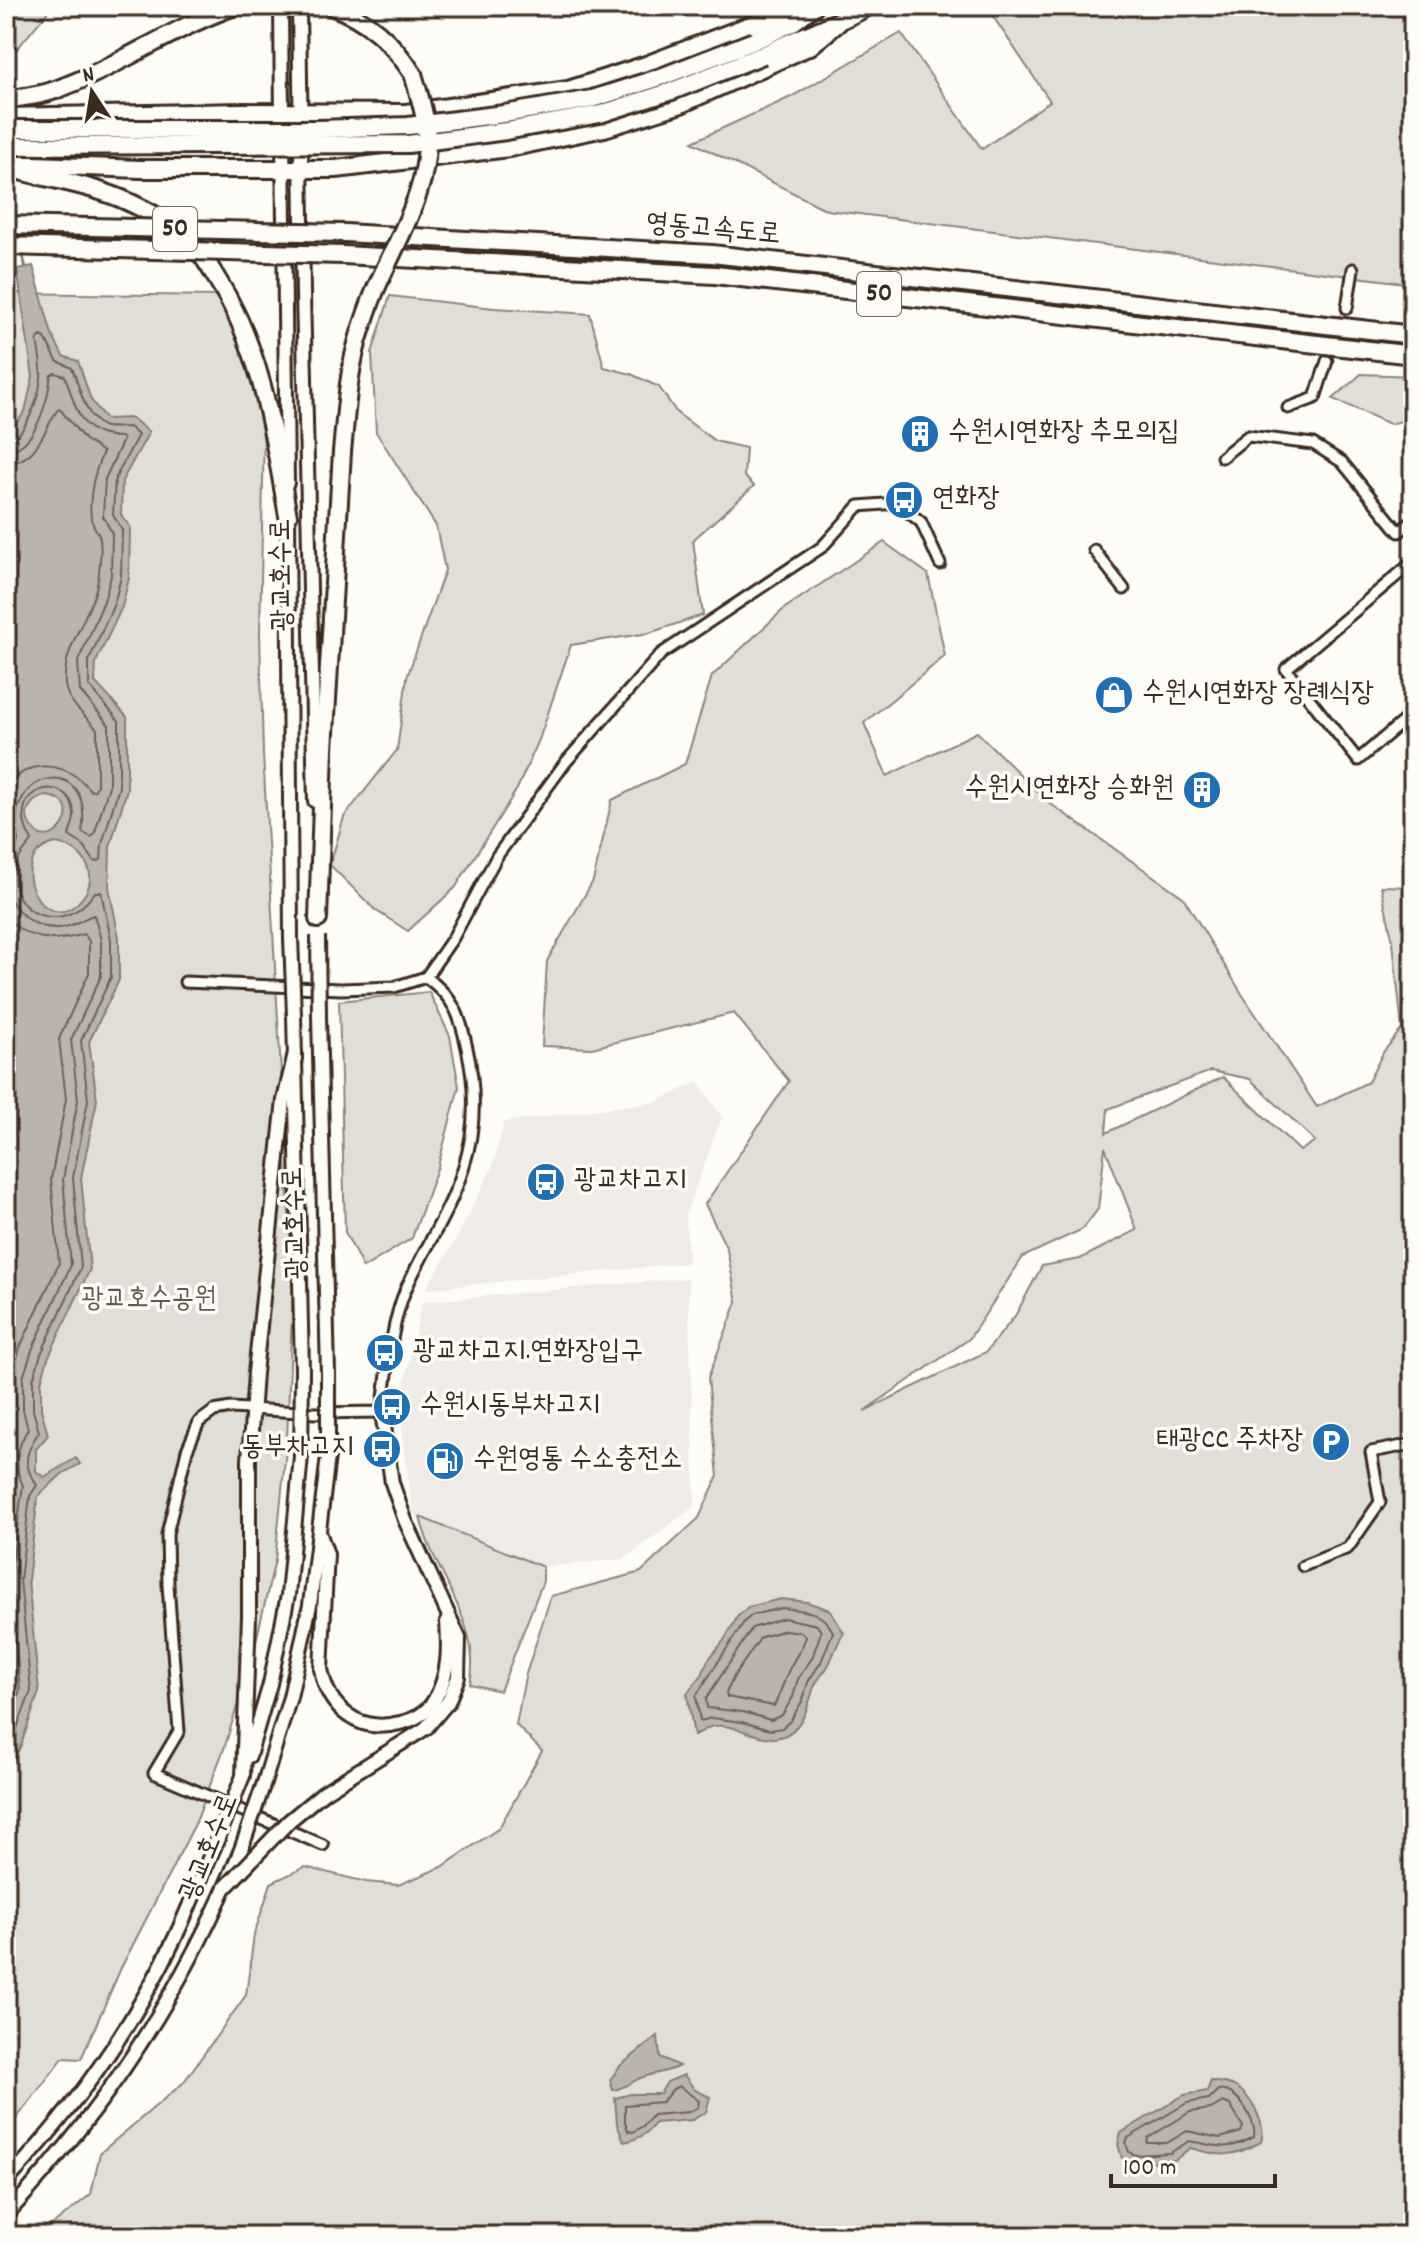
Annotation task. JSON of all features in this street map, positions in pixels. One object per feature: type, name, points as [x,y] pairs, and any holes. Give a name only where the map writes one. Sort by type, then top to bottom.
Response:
[{"type":"highway","points":[[6,100],[53,91],[111,65],[172,31],[235,6]]},
{"type":"highway","points":[[318,928],[324,749],[348,391],[359,335],[421,181],[427,129],[413,74],[400,53],[362,20],[331,6]]},
{"type":"highway","points":[[6,117],[406,113],[568,90],[646,65],[800,6]]},
{"type":"highway","points":[[6,146],[408,144],[506,131],[600,114],[672,91],[758,48],[814,6]]},
{"type":"highway","points":[[6,129],[318,129],[435,123],[504,114],[592,99],[800,36],[838,23],[869,6]]},
{"type":"highway","points":[[14,167],[336,169],[509,148],[604,128],[681,104],[810,46],[838,23]]},
{"type":"highway","points":[[14,167],[119,197],[169,224],[197,249],[240,317],[251,344],[266,393],[288,516]]},
{"type":"highway","name":"영동고속도로","points":[[6,225],[345,233],[712,254],[1413,335]]},
{"type":"highway","name":"영동고속도로","points":[[6,246],[343,255],[715,275],[1413,355]]},
{"type":"main road","name":"광교호수로","points":[[6,2182],[48,2136],[113,2047],[174,1941],[243,1776],[270,1684],[288,1595],[301,1456],[302,1370],[291,938],[281,6]]},
{"type":"main road","name":"광교호수로","points":[[6,2215],[57,2158],[132,2060],[194,1953],[242,1847],[265,1780],[294,1682],[310,1605],[328,1456],[328,1373],[303,325],[299,6]]},
{"type":"main road","points":[[243,1776],[252,1410],[284,1100],[295,1053]]},
{"type":"main road","points":[[225,1888],[289,1821],[324,1792],[426,1728],[448,1702],[458,1677],[459,1638],[405,1520],[392,1483],[382,1412]]},
{"type":"main road","points":[[319,1532],[327,1554],[321,1669],[324,1687],[333,1702],[349,1716],[367,1724],[387,1726],[422,1714],[435,1701],[448,1669],[447,1615]]},
{"type":"street","points":[[1347,308],[1353,269]]},
{"type":"street","points":[[1288,408],[1315,398],[1327,361]]},
{"type":"street","points":[[1222,457],[1248,436],[1313,444],[1342,462],[1399,532],[1413,521]]},
{"type":"street","points":[[185,982],[341,989],[394,987],[426,977],[453,938],[505,844],[565,763],[661,654],[822,547],[859,506],[897,503],[921,522],[940,564]]},
{"type":"street","points":[[1094,550],[1124,589]]},
{"type":"street","points":[[1413,562],[1286,669],[1358,760],[1413,713]]},
{"type":"street","points":[[323,1845],[154,1773],[179,1731],[167,1534],[187,1450],[199,1422],[214,1411],[231,1408],[315,1413],[382,1412],[404,1294],[463,1170],[472,1125],[474,1082],[463,1027],[447,993],[426,977]]},
{"type":"street","points":[[1303,1566],[1348,1548],[1380,1502],[1371,1452],[1413,1444]]},
{"type":"shaded area","points":[[698,1082],[722,1117],[686,1213],[688,1263],[426,1289],[457,1238],[492,1168],[504,1122],[655,1102]]},
{"type":"shaded area","points":[[688,1278],[695,1506],[624,1559],[543,1567],[413,1514],[399,1408],[422,1302]]},
{"type":"green space","points":[[6,6],[47,6],[47,13],[6,62]]},
{"type":"green space","points":[[986,6],[1413,6],[1413,284],[827,210],[692,142],[791,97],[901,33],[982,149],[1050,101]]},
{"type":"green space","name":"광교호수공원","points":[[6,293],[220,296],[243,342],[256,382],[264,427],[260,634],[263,754],[293,1286],[287,1440],[275,1560],[253,1654],[225,1746],[196,1822],[121,1968],[81,2059],[63,2058],[6,2132]]},
{"type":"green space","points":[[390,296],[494,308],[590,314],[604,367],[631,374],[659,387],[677,413],[715,441],[746,448],[744,476],[754,486],[693,540],[703,615],[649,633],[571,645],[539,740],[517,789],[455,888],[408,931],[375,910],[330,865],[344,817],[397,750],[407,677],[445,570],[436,526],[376,432],[372,353]]},
{"type":"green space","points":[[1361,374],[1413,376],[1413,418],[1390,424],[1333,399]]},
{"type":"green space","points":[[884,542],[928,574],[945,656],[864,723],[887,776],[977,732],[1048,802],[1183,897],[1242,994],[1317,1107],[1368,1082],[1384,1051],[1402,1029],[1393,942],[1381,886],[1413,887],[1413,2236],[32,2236],[55,2223],[91,2194],[100,2153],[183,2083],[246,1995],[254,1935],[271,1883],[305,1867],[366,1882],[398,1885],[442,1867],[499,1828],[542,1751],[516,1725],[525,1677],[551,1596],[641,1572],[699,1518],[718,1476],[708,1378],[737,1302],[727,1249],[705,1204],[789,1081],[734,1013],[592,1048],[542,1046],[547,961],[593,881],[612,800],[685,764],[712,676],[785,608]],"holes":[[[1211,1071],[1250,1079],[1315,1141],[1300,1151],[1223,1077],[1106,1133],[1108,1109]],[[1105,1147],[1137,1230],[1080,1259],[1042,1266],[1015,1316],[986,1352],[864,1411],[969,1339],[1023,1257],[1083,1229],[1098,1209]]]},
{"type":"green space","points":[[429,992],[450,1036],[459,1087],[438,1166],[412,1238],[363,1268],[345,1232],[339,1001]]},
{"type":"green space","points":[[420,1517],[543,1567],[543,1581],[500,1691],[470,1684],[470,1640]]},
{"type":"water","points":[[33,266],[52,335],[63,356],[78,361],[91,400],[106,419],[132,418],[149,432],[122,481],[121,515],[130,527],[129,578],[122,607],[96,662],[95,682],[127,717],[127,789],[110,847],[109,887],[119,938],[119,980],[89,1042],[97,1100],[81,1178],[90,1269],[48,1358],[41,1382],[41,1409],[48,1435],[36,1449],[36,1471],[44,1477],[76,1458],[80,1464],[62,1474],[38,1496],[28,1580],[39,1692],[21,1745],[6,1776],[6,438],[25,411],[33,377],[17,269]],"holes":[[[45,796],[59,800],[65,807],[66,816],[63,825],[47,836],[38,834],[30,825],[27,815],[32,803]],[[56,843],[80,855],[86,862],[90,879],[83,897],[69,909],[55,911],[43,905],[34,893],[30,878],[31,863],[40,851]]]},
{"type":"water","points":[[781,1599],[807,1602],[830,1610],[844,1633],[828,1666],[815,1684],[797,1726],[777,1738],[721,1726],[710,1727],[694,1736],[687,1693],[702,1675],[708,1660],[738,1616],[748,1607]]},
{"type":"water","points":[[658,2036],[660,2057],[679,2066],[613,2090],[610,2080],[620,2066]]},
{"type":"water","points":[[684,2075],[695,2090],[710,2097],[706,2112],[692,2120],[655,2123],[642,2136],[624,2142],[617,2124],[615,2098],[631,2094],[660,2094],[667,2082]]},
{"type":"water","points":[[1211,2081],[1233,2086],[1247,2097],[1260,2120],[1261,2142],[1226,2154],[1190,2148],[1175,2160],[1134,2163],[1122,2158],[1118,2144],[1121,2133],[1184,2095],[1207,2091]]},
{"type":"waterway","points":[[6,204],[13,218]]},
{"type":"waterway","points":[[22,253],[26,268]]},
{"type":"tunnel","points":[[1332,347],[1347,308]]},
{"type":"place","name":"수원시연화장 추모의집","points":[[920,434]]},
{"type":"place","name":"연화장","points":[[904,500]]},
{"type":"place","name":"수원시연화장 장례식장","points":[[1114,695]]},
{"type":"place","name":"수원시연화장 승화원","points":[[1202,790]]},
{"type":"place","name":"광교차고지","points":[[546,1182]]},
{"type":"place","name":"광교차고지.연화장입구","points":[[385,1353]]},
{"type":"place","name":"수원시동부차고지","points":[[392,1407]]},
{"type":"place","name":"태광CC 주차장","points":[[1331,1442]]},
{"type":"place","name":"동부차고지","points":[[382,1449]]},
{"type":"place","name":"수원영통 수소충전소","points":[[445,1461]]}]
